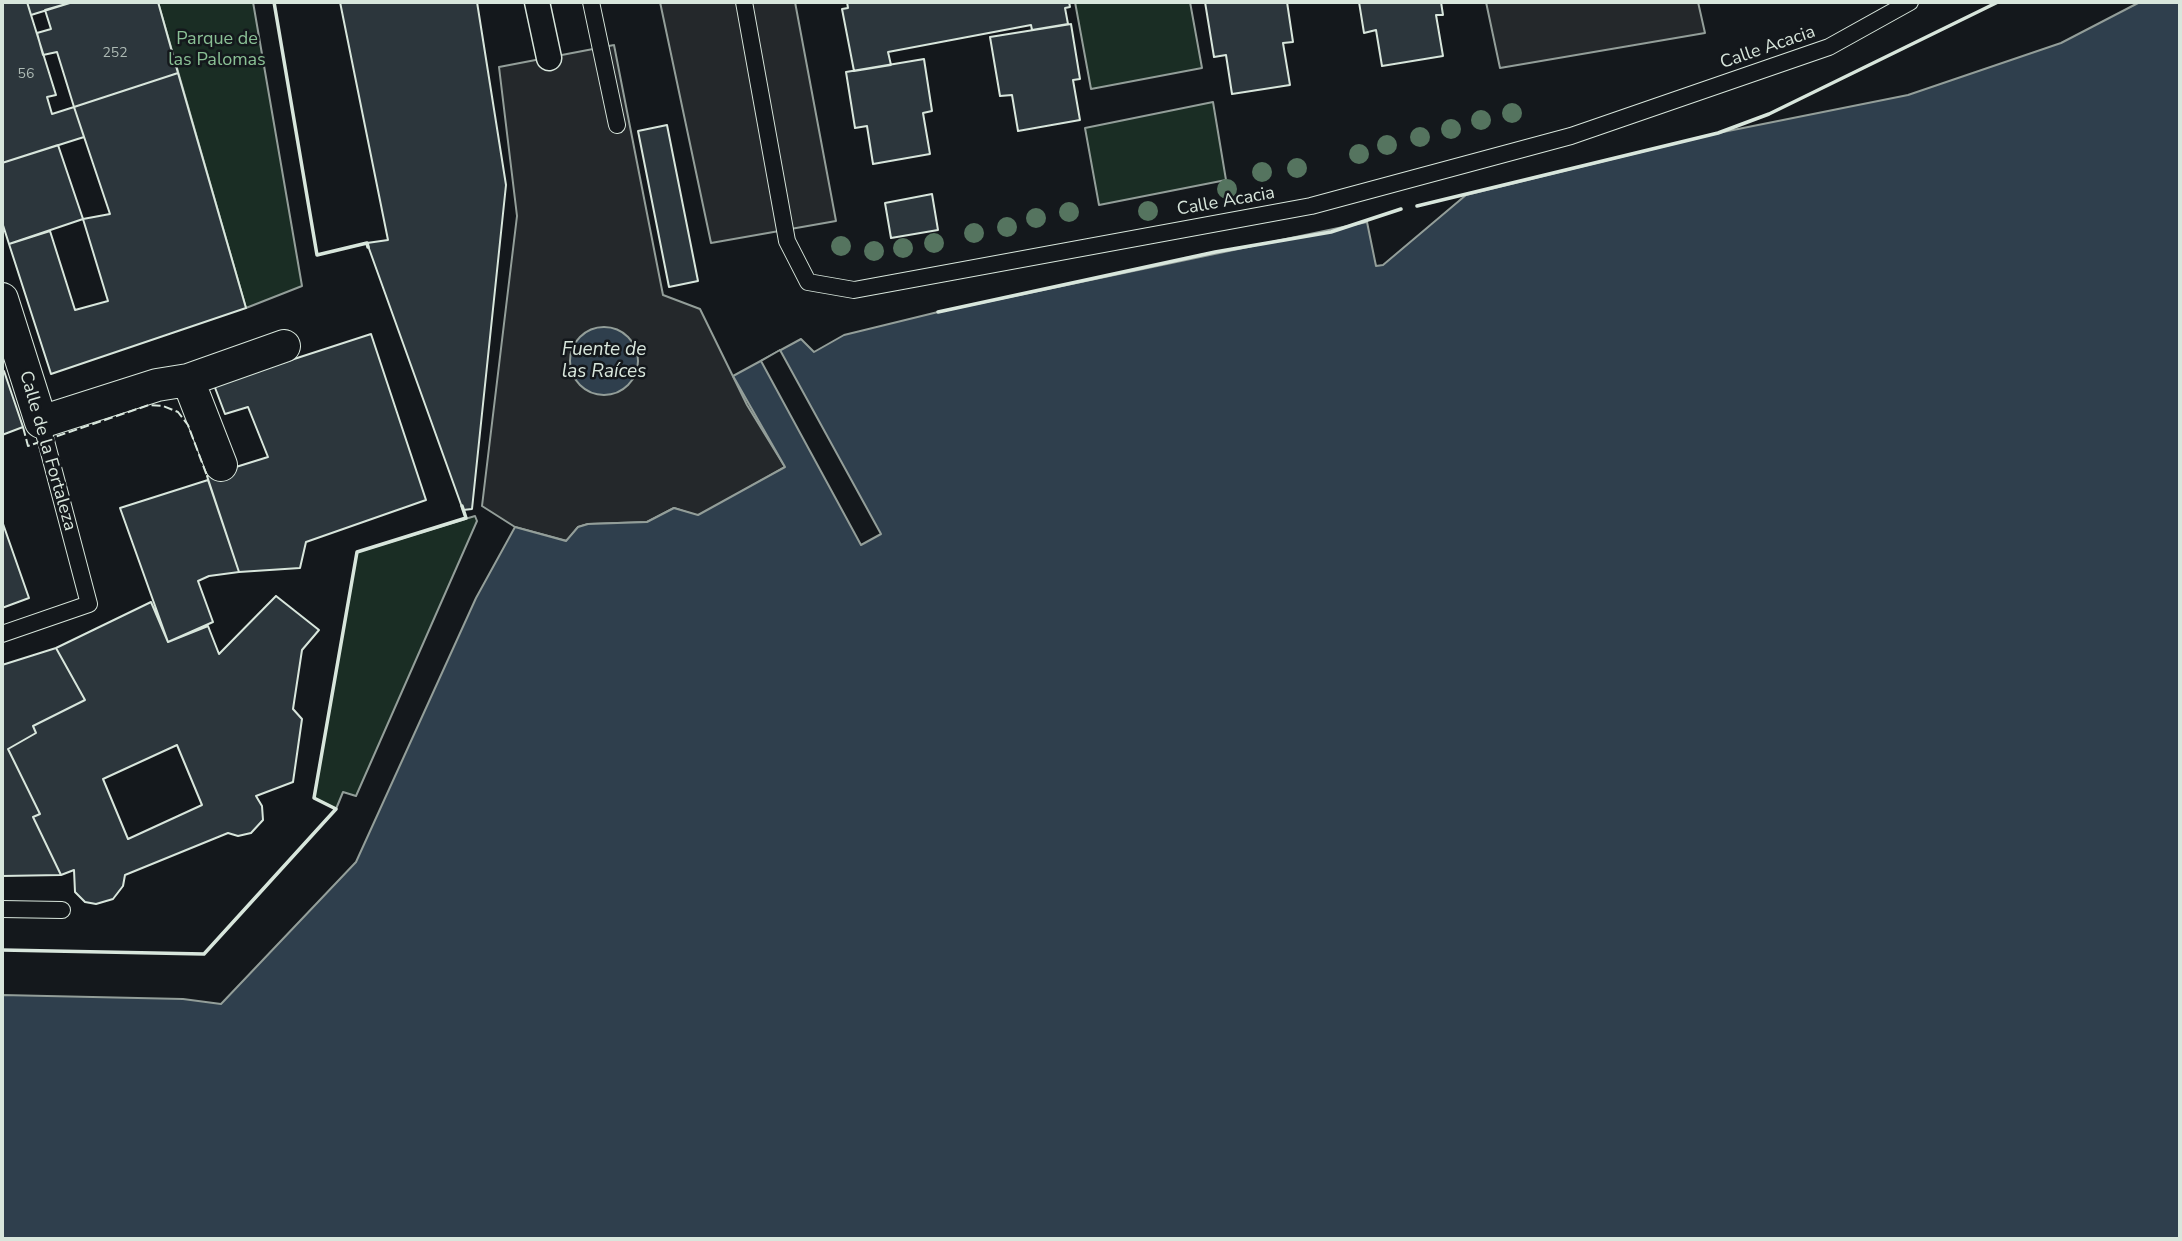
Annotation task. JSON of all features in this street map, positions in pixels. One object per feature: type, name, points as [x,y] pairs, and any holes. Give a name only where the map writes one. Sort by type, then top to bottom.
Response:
[{"type":"street","points":[[537,2],[549,58]]},
{"type":"street","name":"Calle de la Fortaleza","points":[[2,299],[41,422]]},
{"type":"street","points":[[41,422],[157,385],[188,380],[284,346]]},
{"type":"street","points":[[188,380],[221,465]]},
{"type":"lane","points":[[591,2],[617,125]]},
{"type":"lane","name":"Calle Acacia","points":[[744,2],[787,241],[808,282],[854,290],[1311,206],[1532,146],[1829,47],[1910,2]]},
{"type":"lane","name":"Calle de la Fortaleza","points":[[2,634],[89,604],[41,422]]},
{"type":"lane","points":[[2,909],[62,910]]},
{"type":"green space","name":"Parque de las Palomas","points":[[158,2],[253,2],[302,286],[246,308]]},
{"type":"green space","points":[[1075,2],[1190,2],[1202,68],[1091,89]]},
{"type":"green space","points":[[1213,102],[1226,180],[1099,205],[1085,128]]},
{"type":"green space","points":[[475,516],[477,521],[356,796],[343,792],[336,809],[314,798],[357,552]]},
{"type":"shaded area","points":[[660,2],[795,2],[836,221],[711,243]]},
{"type":"shaded area","points":[[1486,2],[1698,2],[1705,33],[1500,68]]},
{"type":"shaded area","points":[[614,45],[663,295],[700,309],[747,405],[785,467],[698,516],[674,508],[647,522],[588,524],[578,527],[567,541],[515,527],[482,506],[517,216],[499,67]]},
{"type":"water","points":[[2140,2],[2180,2],[2180,1239],[2,1239],[2,995],[183,999],[221,1004],[356,862],[476,598],[515,527],[566,541],[578,527],[588,524],[647,522],[674,508],[698,515],[785,467],[733,376],[801,339],[814,352],[844,335],[938,312],[1367,222],[1376,266],[1383,265],[1466,195],[1718,133],[1908,95],[2061,43]]},
{"type":"water","name":"Fuente de las Raíces","points":[[597,327],[611,327],[623,332],[633,342],[638,361],[633,380],[623,390],[611,395],[597,395],[585,390],[575,380],[570,368],[570,354],[575,342],[585,332]]},
{"type":"pier","points":[[780,350],[881,534],[861,545],[761,361]]},
{"type":"building","points":[[2,2],[27,2],[56,95],[47,97],[52,114],[74,107],[84,137],[2,163]]},
{"type":"building","points":[[27,2],[73,2],[31,15]]},
{"type":"building","points":[[73,2],[158,2],[178,73],[74,107],[57,52],[43,55],[37,33],[51,29],[45,10]]},
{"type":"building","points":[[340,2],[477,2],[506,185],[472,509],[463,510],[367,243],[388,240]]},
{"type":"building","points":[[847,2],[1069,2],[1070,7],[1065,8],[1068,24],[1032,30],[1031,25],[888,52],[891,65],[854,71],[842,9],[848,8]]},
{"type":"building","points":[[1205,2],[1287,2],[1293,42],[1283,43],[1290,85],[1232,94],[1226,55],[1214,57]]},
{"type":"building","points":[[1359,2],[1441,2],[1443,15],[1436,15],[1443,56],[1382,66],[1376,30],[1364,33]]},
{"type":"building","points":[[1071,24],[1080,79],[1073,80],[1080,120],[1018,131],[1012,95],[1000,96],[990,37]]},
{"type":"building","points":[[924,59],[932,111],[923,113],[930,154],[873,164],[867,126],[855,128],[846,72]]},
{"type":"building","points":[[178,73],[246,308],[51,374],[9,244],[50,231],[75,310],[108,301],[83,219],[110,214],[74,107]]},
{"type":"building","points":[[667,125],[698,281],[669,287],[638,131]]},
{"type":"building","points":[[58,145],[83,219],[9,244],[2,222],[2,163]]},
{"type":"building","points":[[932,194],[938,230],[891,238],[885,203]]},
{"type":"building","points":[[371,334],[426,500],[306,542],[300,568],[239,572],[207,476],[268,457],[248,407],[225,414],[214,385]]},
{"type":"building","points":[[2,371],[23,427],[2,435]]},
{"type":"building","points":[[208,480],[239,572],[209,576],[198,581],[213,622],[168,642],[120,508]]},
{"type":"building","points":[[2,521],[29,598],[2,608]]},
{"type":"building","points":[[276,596],[319,630],[302,650],[293,709],[302,719],[293,782],[256,796],[262,806],[263,820],[251,833],[238,836],[228,833],[125,875],[123,886],[113,899],[96,904],[85,902],[75,892],[74,870],[61,875],[33,817],[40,814],[8,749],[36,733],[33,726],[85,700],[56,648],[151,602],[168,642],[208,626],[219,654]],"holes":[[[177,745],[202,805],[128,839],[103,779]]]},
{"type":"building","points":[[56,648],[85,700],[33,726],[36,733],[8,749],[40,814],[33,817],[61,875],[2,876],[2,665]]},
{"type":"fence","points":[[23,427],[28,446],[149,405],[163,406],[178,412],[188,425],[207,476]]},
{"type":"wall","points":[[274,2],[317,255],[367,243],[368,247]]},
{"type":"wall","points":[[1417,206],[1718,133],[1769,114],[1998,2]]},
{"type":"wall","points":[[938,312],[1215,252],[1331,232],[1401,209]]},
{"type":"wall","points":[[2,950],[204,954],[336,809],[314,798],[357,552],[466,518],[462,506]]}]
